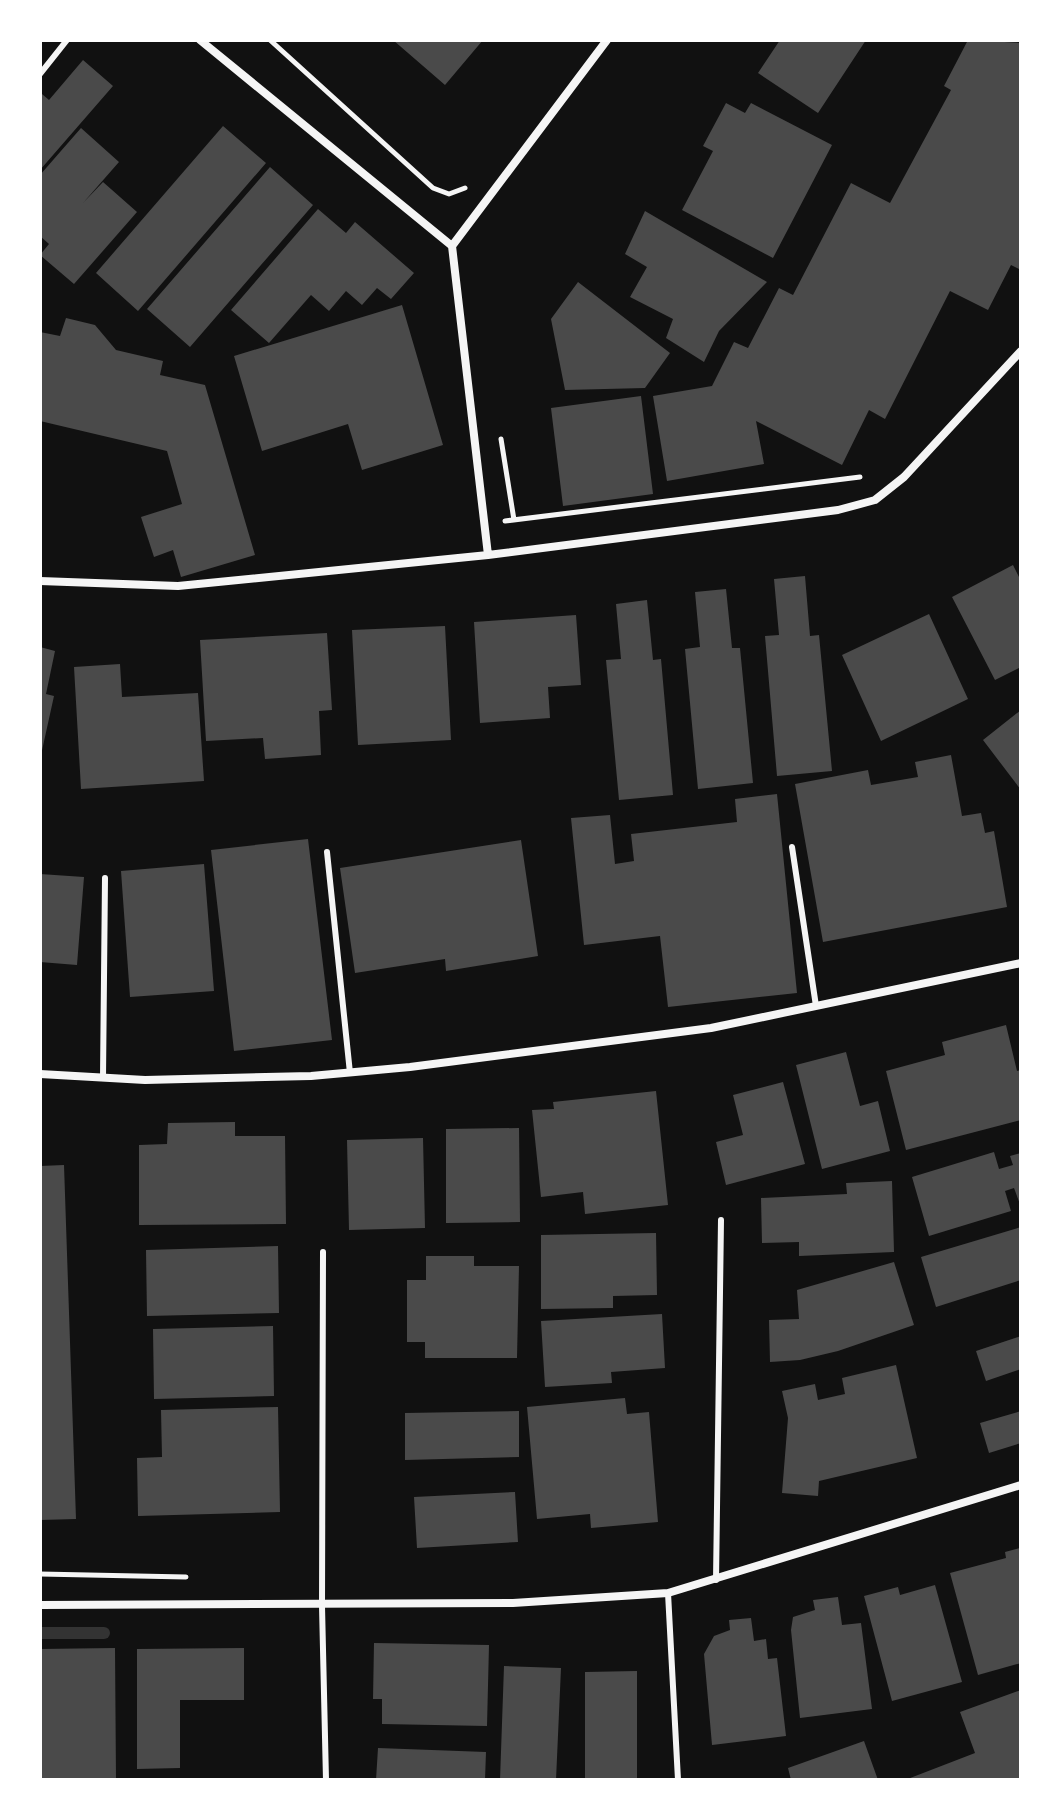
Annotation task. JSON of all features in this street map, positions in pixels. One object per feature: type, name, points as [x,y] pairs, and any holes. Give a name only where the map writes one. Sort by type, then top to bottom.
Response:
[{"type":"street","points":[[200,40],[452,246]]},
{"type":"street","points":[[488,555],[452,246],[607,40]]},
{"type":"street","points":[[40,581],[178,586],[488,555],[838,510],[875,500],[904,477],[1021,351]]},
{"type":"street","points":[[40,1074],[145,1080],[350,1073],[711,1028],[1021,963]]},
{"type":"street","points":[[40,1605],[513,1603],[668,1593],[1021,1485]]},
{"type":"lane","points":[[40,74],[67,40]]},
{"type":"lane","points":[[792,847],[816,1006]]},
{"type":"lane","points":[[327,852],[350,1073]]},
{"type":"lane","points":[[103,1078],[105,878]]},
{"type":"lane","points":[[716,1580],[721,1220]]},
{"type":"lane","points":[[323,1252],[322,1606],[326,1780]]},
{"type":"lane","points":[[668,1593],[678,1780]]},
{"type":"path","points":[[270,40],[433,188],[449,194],[464,189],[473,177]]},
{"type":"path","points":[[500,427],[514,520]]},
{"type":"path","points":[[484,523],[861,477]]},
{"type":"path","points":[[40,1574],[192,1578]]},
{"type":"building","points":[[393,40],[483,40],[445,85]]},
{"type":"building","points":[[780,40],[866,40],[818,113],[758,73]]},
{"type":"building","points":[[968,40],[1021,43],[1021,270],[1011,265],[988,310],[950,291],[885,419],[869,410],[842,465],[756,421],[764,464],[667,481],[653,396],[712,386],[734,342],[748,348],[779,288],[793,295],[851,183],[890,203],[951,90],[944,86]]},
{"type":"building","points":[[83,60],[113,86],[40,170],[40,97],[42,94],[49,100]]},
{"type":"building","points":[[726,103],[745,113],[751,103],[832,145],[773,258],[682,210],[713,151],[703,146]]},
{"type":"building","points":[[223,126],[266,163],[138,311],[96,273]]},
{"type":"building","points":[[81,128],[119,162],[83,203],[103,182],[137,212],[74,284],[40,255],[49,244],[40,236],[40,175]]},
{"type":"building","points":[[270,167],[313,205],[190,347],[147,309]]},
{"type":"building","points":[[318,209],[346,233],[355,222],[414,273],[391,299],[377,288],[362,305],[346,291],[329,311],[311,295],[269,343],[231,310]]},
{"type":"building","points":[[645,211],[767,282],[719,331],[704,362],[666,338],[673,319],[630,297],[647,267],[625,254]]},
{"type":"building","points":[[578,282],[670,353],[645,388],[565,390],[551,319]]},
{"type":"building","points":[[402,305],[443,445],[362,470],[348,424],[262,451],[234,356]]},
{"type":"building","points":[[66,318],[95,325],[116,350],[163,361],[160,375],[205,385],[255,555],[181,577],[173,550],[154,557],[141,517],[182,504],[167,451],[40,421],[40,332],[60,336]]},
{"type":"building","points":[[641,396],[653,494],[563,506],[551,408]]},
{"type":"building","points":[[1013,565],[1021,581],[1021,667],[995,680],[952,597]]},
{"type":"building","points":[[805,576],[810,636],[819,635],[832,771],[777,776],[765,636],[779,635],[774,579]]},
{"type":"building","points":[[726,589],[732,648],[740,648],[753,783],[698,789],[685,649],[700,647],[695,592]]},
{"type":"building","points":[[647,600],[653,660],[661,659],[673,795],[619,800],[606,660],[621,659],[616,604]]},
{"type":"building","points":[[929,614],[968,699],[881,741],[842,655]]},
{"type":"building","points":[[576,615],[581,685],[548,687],[550,718],[480,723],[474,622]]},
{"type":"building","points":[[445,626],[451,740],[358,745],[352,630]]},
{"type":"building","points":[[327,633],[332,710],[319,711],[321,755],[265,759],[263,738],[206,741],[200,640]]},
{"type":"building","points":[[40,647],[55,651],[46,694],[54,696],[41,755]]},
{"type":"building","points":[[120,664],[122,697],[198,693],[204,781],[81,789],[74,667]]},
{"type":"building","points":[[1021,710],[1021,790],[983,740]]},
{"type":"building","points":[[951,755],[962,816],[981,813],[985,833],[994,831],[1007,907],[823,942],[795,784],[868,770],[871,785],[918,777],[915,762]]},
{"type":"building","points":[[777,794],[797,993],[668,1007],[660,936],[584,945],[571,818],[610,815],[615,864],[634,861],[631,834],[737,822],[735,799]]},
{"type":"building","points":[[308,839],[332,1040],[234,1051],[211,850]]},
{"type":"building","points":[[521,840],[538,956],[446,971],[445,959],[355,973],[340,868]]},
{"type":"building","points":[[204,864],[214,991],[130,997],[121,871]]},
{"type":"building","points":[[40,874],[84,877],[77,965],[40,962]]},
{"type":"building","points":[[1006,1025],[1017,1071],[1021,1070],[1021,1120],[906,1150],[886,1071],[945,1055],[942,1042]]},
{"type":"building","points":[[846,1052],[860,1106],[878,1101],[890,1151],[822,1169],[796,1065]]},
{"type":"building","points":[[783,1082],[805,1164],[726,1185],[716,1142],[743,1135],[733,1095]]},
{"type":"building","points":[[656,1091],[668,1205],[585,1214],[583,1192],[541,1197],[532,1110],[554,1109],[553,1102]]},
{"type":"building","points":[[235,1122],[235,1136],[285,1136],[286,1224],[139,1225],[139,1145],[167,1144],[168,1123]]},
{"type":"building","points":[[519,1128],[520,1222],[446,1223],[446,1129]]},
{"type":"building","points":[[423,1138],[425,1228],[349,1230],[347,1140]]},
{"type":"building","points":[[994,1152],[999,1169],[1013,1165],[1010,1156],[1021,1153],[1021,1207],[1014,1188],[1005,1191],[1011,1211],[929,1236],[912,1177]]},
{"type":"building","points":[[64,1165],[76,1519],[40,1520],[40,1166]]},
{"type":"building","points":[[892,1181],[894,1252],[799,1256],[799,1242],[762,1243],[761,1198],[847,1194],[846,1183]]},
{"type":"building","points":[[1021,1227],[1021,1280],[936,1307],[921,1257]]},
{"type":"building","points":[[656,1233],[657,1295],[613,1296],[613,1308],[541,1309],[541,1235]]},
{"type":"building","points":[[278,1246],[279,1313],[147,1316],[146,1250]]},
{"type":"building","points":[[426,1256],[474,1256],[474,1266],[519,1266],[517,1358],[425,1358],[425,1342],[407,1342],[407,1280],[426,1280]]},
{"type":"building","points":[[894,1262],[914,1325],[838,1351],[800,1360],[770,1362],[769,1320],[799,1319],[797,1290]]},
{"type":"building","points":[[662,1314],[665,1368],[611,1372],[612,1383],[545,1387],[541,1321]]},
{"type":"building","points":[[273,1326],[274,1396],[154,1399],[153,1329]]},
{"type":"building","points":[[1021,1336],[1021,1369],[986,1381],[976,1351]]},
{"type":"building","points":[[896,1365],[917,1458],[819,1481],[818,1496],[782,1493],[788,1418],[782,1391],[815,1384],[818,1400],[845,1394],[842,1378]]},
{"type":"building","points":[[625,1398],[627,1414],[649,1412],[658,1522],[591,1528],[590,1514],[537,1519],[527,1407]]},
{"type":"building","points":[[278,1407],[280,1512],[138,1516],[137,1458],[162,1457],[161,1410]]},
{"type":"building","points":[[519,1411],[519,1457],[405,1460],[405,1413]]},
{"type":"building","points":[[1021,1411],[1021,1443],[989,1453],[980,1423]]},
{"type":"building","points":[[515,1492],[518,1542],[417,1548],[414,1497]]},
{"type":"building","points":[[1020,1548],[1021,1663],[978,1675],[950,1573],[1006,1558],[1005,1552]]},
{"type":"building","points":[[935,1585],[962,1682],[892,1701],[864,1596],[898,1587],[900,1595]]},
{"type":"building","points":[[838,1597],[842,1625],[861,1623],[872,1709],[800,1718],[791,1630],[793,1617],[815,1610],[813,1600]]},
{"type":"building","points":[[751,1618],[754,1641],[766,1639],[768,1659],[777,1658],[786,1736],[712,1745],[704,1654],[714,1636],[730,1630],[729,1620]]},
{"type":"building","points":[[374,1643],[489,1645],[487,1726],[382,1724],[382,1699],[373,1699]]},
{"type":"building","points":[[115,1648],[116,1780],[40,1780],[40,1649]]},
{"type":"building","points":[[244,1648],[244,1700],[180,1700],[180,1768],[137,1769],[137,1649]]},
{"type":"building","points":[[504,1666],[561,1668],[556,1780],[500,1780]]},
{"type":"building","points":[[637,1671],[637,1780],[585,1780],[585,1672]]},
{"type":"building","points":[[1021,1690],[1021,1780],[905,1780],[975,1753],[960,1712]]},
{"type":"building","points":[[864,1741],[878,1780],[791,1780],[788,1768]]},
{"type":"building","points":[[378,1748],[486,1752],[485,1780],[376,1780]]},
{"type":"waterway","points":[[40,1633],[104,1633]]}]
